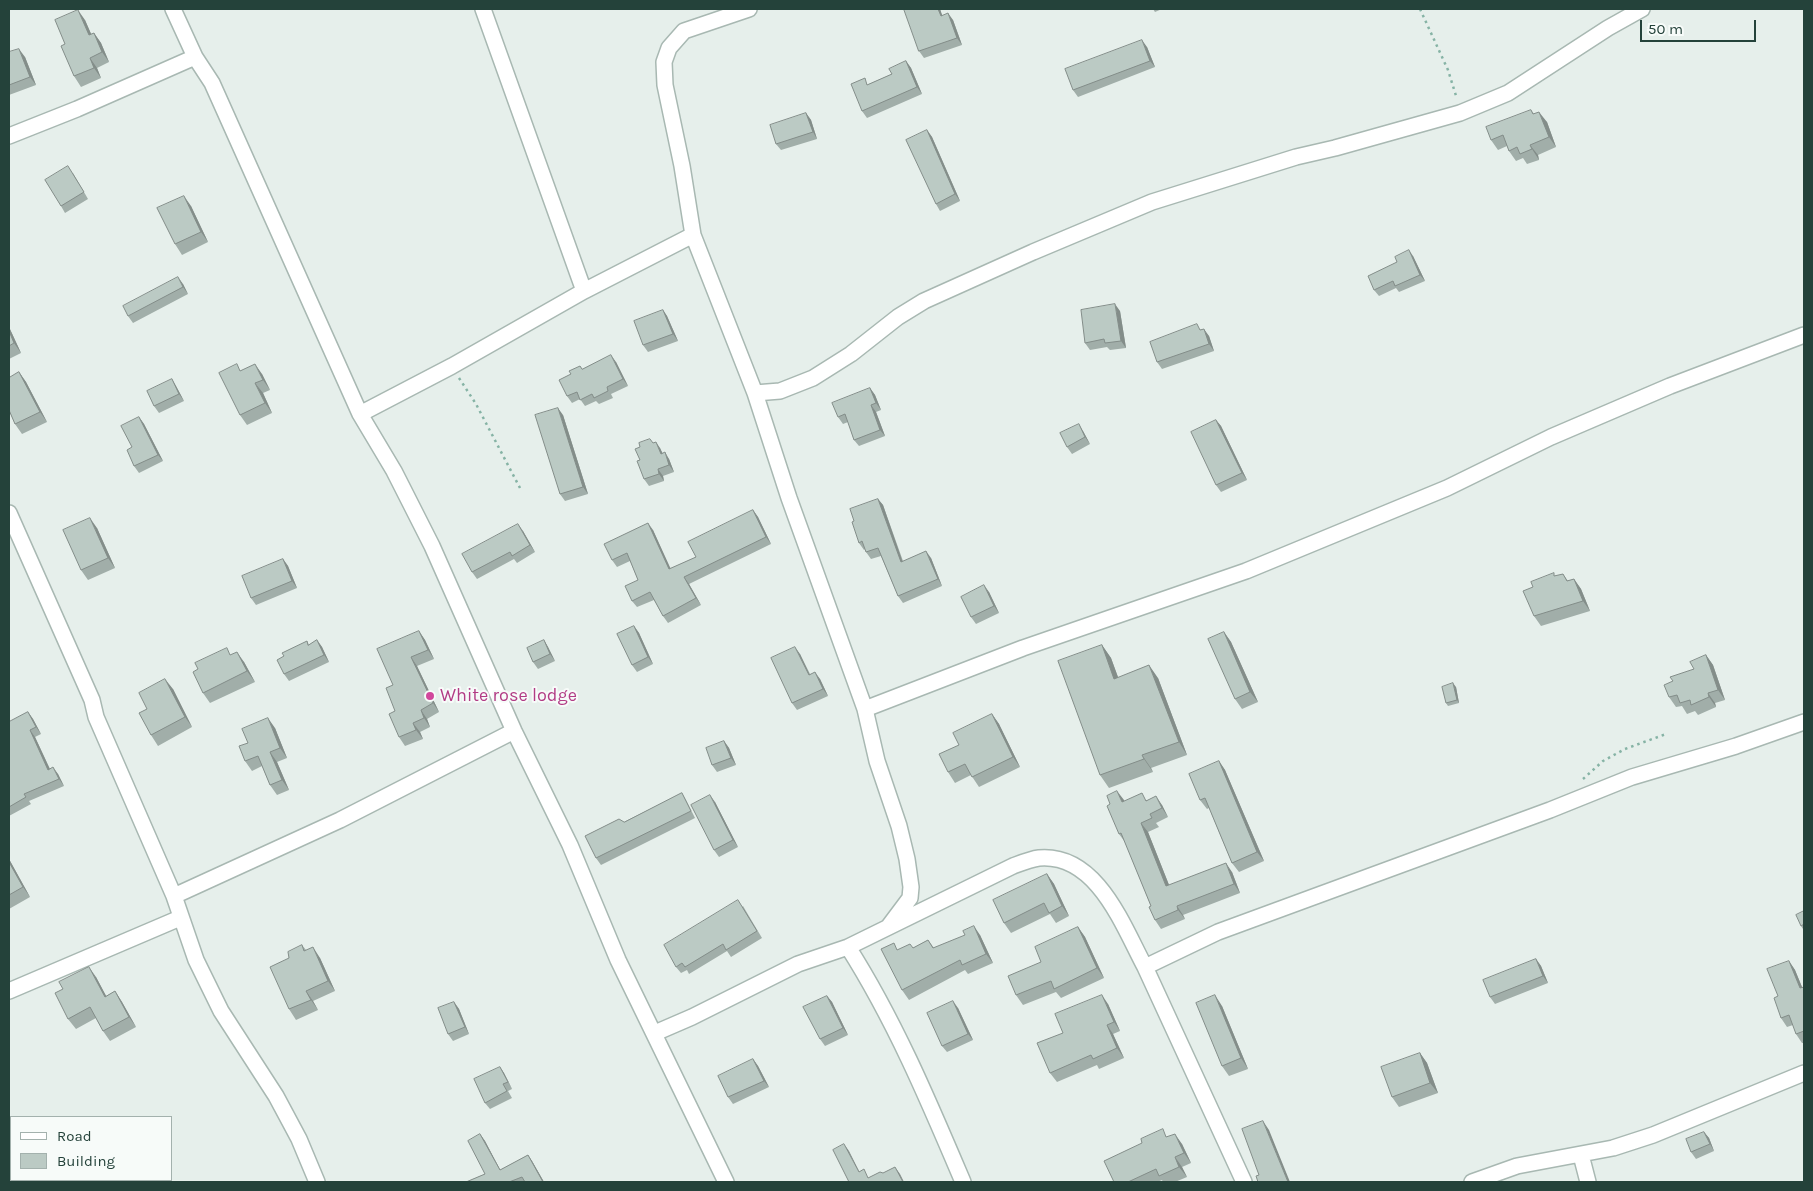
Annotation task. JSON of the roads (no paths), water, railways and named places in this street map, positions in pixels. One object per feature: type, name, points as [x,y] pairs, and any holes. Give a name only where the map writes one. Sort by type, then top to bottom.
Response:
[{"type":"street","points":[[173,9],[196,57],[212,83],[360,414],[394,471],[432,546],[514,731],[570,845],[618,960],[726,1182]]},
{"type":"street","points":[[483,9],[584,291]]},
{"type":"street","points":[[749,9],[684,31],[669,48],[664,62],[665,85],[682,166],[693,235],[755,393],[789,498],[865,709],[877,761],[899,826],[907,859],[911,887],[910,898],[887,929]]},
{"type":"street","points":[[755,393],[780,391],[813,378],[851,354],[898,317],[924,300],[1152,202],[1296,157],[1336,148],[1460,113],[1508,93],[1642,9]]},
{"type":"street","points":[[9,136],[77,109],[196,57]]},
{"type":"street","points":[[360,414],[452,366],[584,291],[693,235]]},
{"type":"street","points":[[865,709],[1023,648],[1246,571],[1448,488],[1551,437],[1670,386],[1804,335]]},
{"type":"street","points":[[9,513],[92,700],[96,717],[174,896],[196,960],[221,1011],[276,1096],[299,1139],[317,1182]]},
{"type":"street","points":[[1145,967],[1218,932],[1550,810],[1632,777],[1736,746],[1804,722]]},
{"type":"street","points":[[174,896],[340,820],[514,731]]},
{"type":"street","points":[[655,1033],[692,1018],[798,964],[848,947],[887,929],[1013,866],[1039,858],[1062,860],[1080,869],[1094,880],[1117,913],[1145,967],[1244,1182]]},
{"type":"street","points":[[9,991],[180,918]]},
{"type":"street","points":[[848,947],[863,971],[925,1091],[963,1182]]},
{"type":"street","points":[[1472,1182],[1517,1166],[1613,1148],[1653,1135],[1804,1073]]},
{"type":"street","points":[[1581,1155],[1588,1182]]},
{"type":"place","name":"White rose lodge","points":[[430,696]]}]
